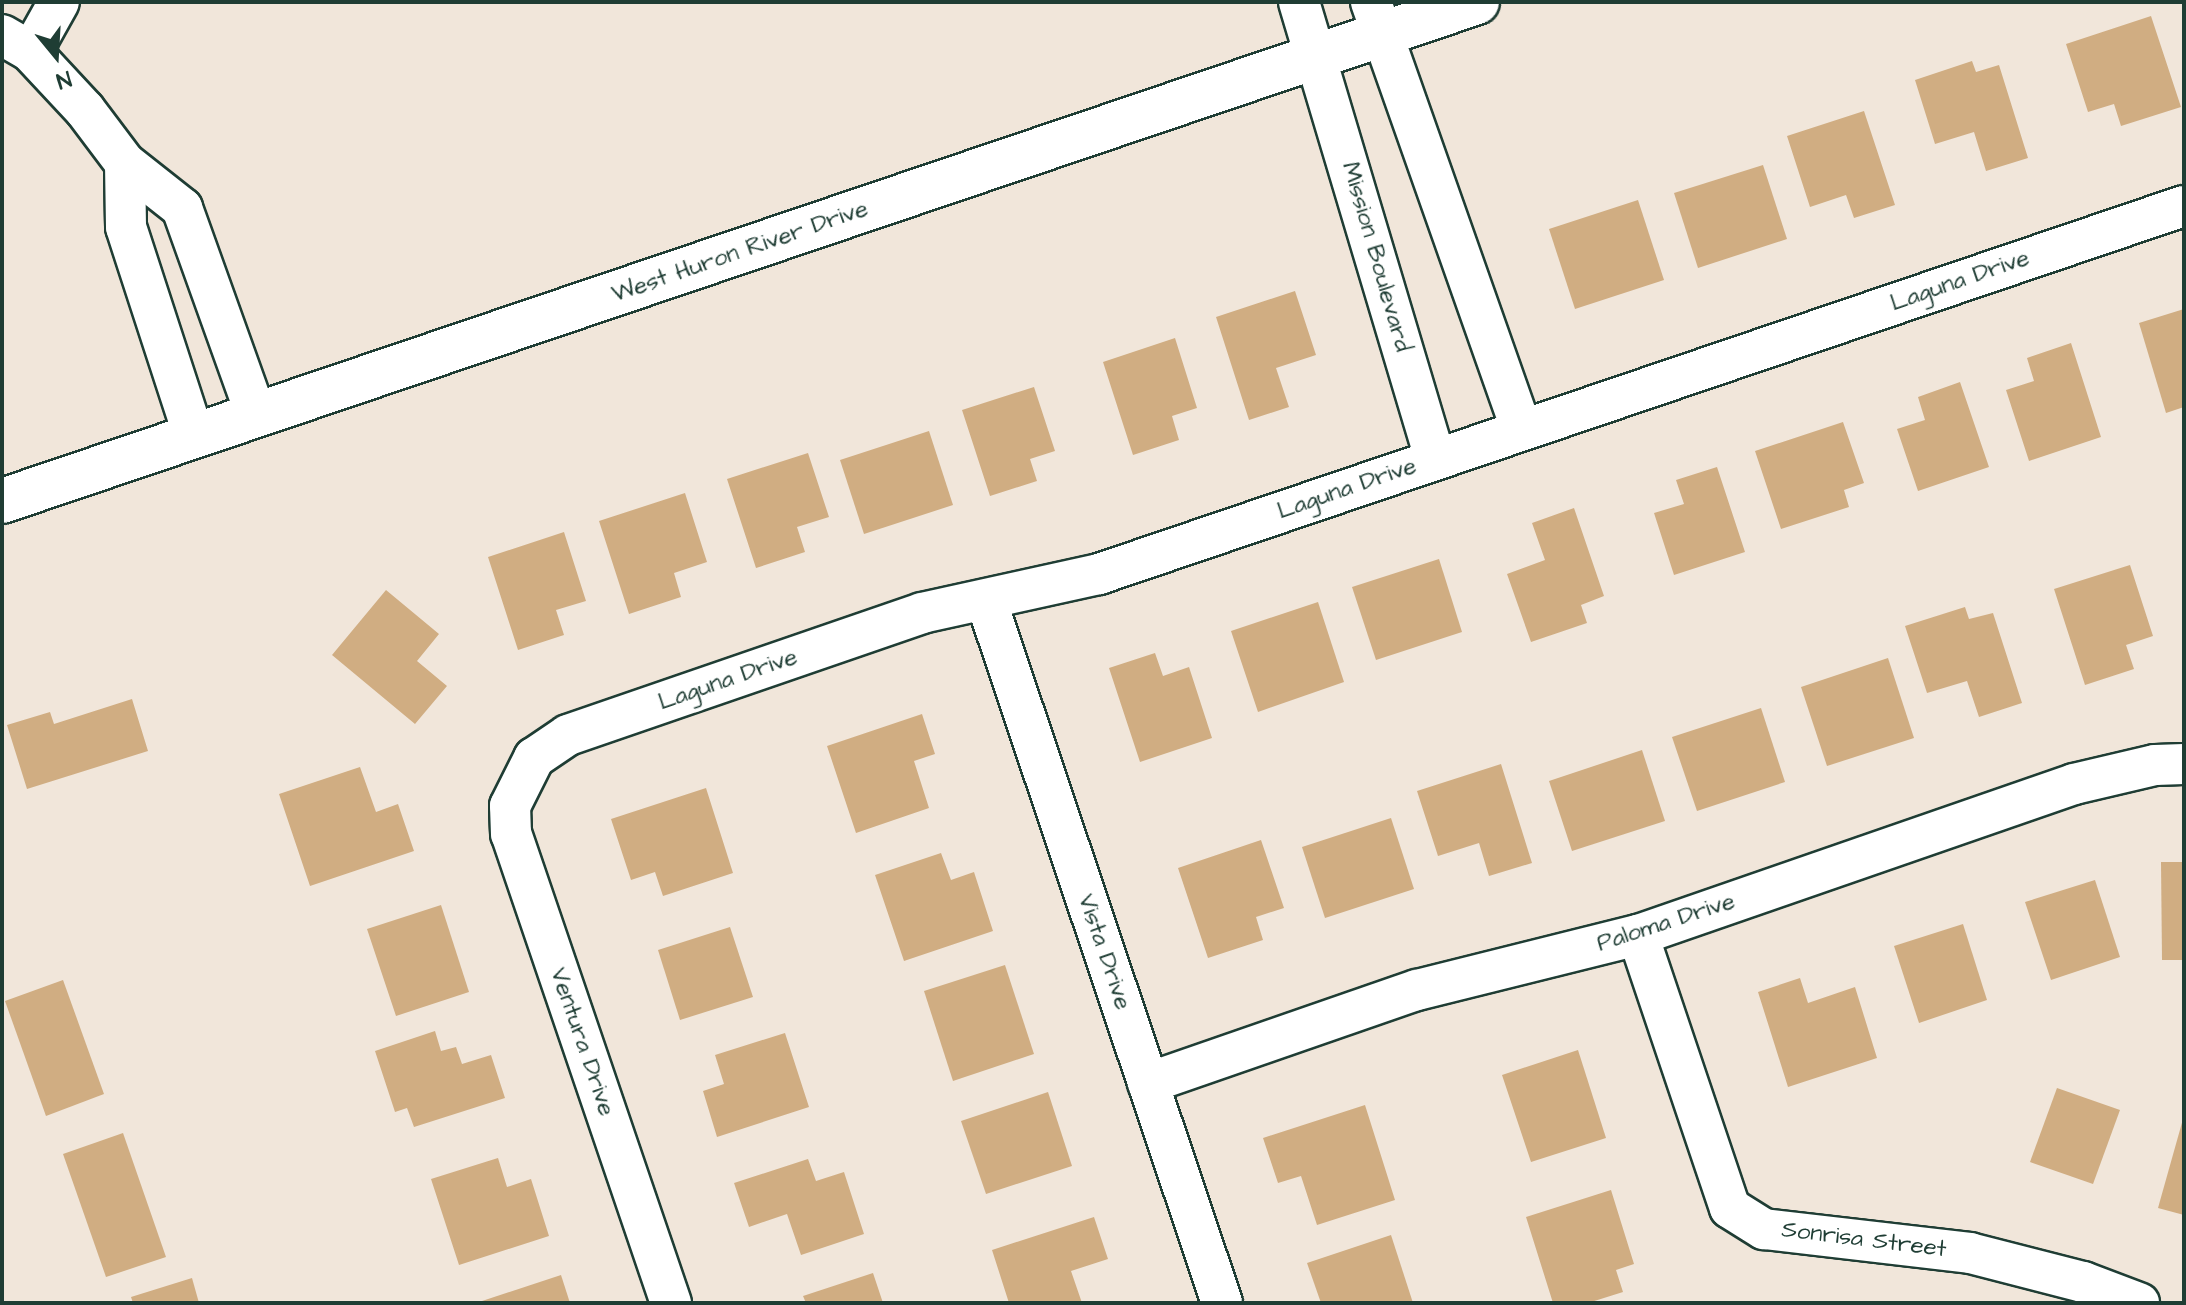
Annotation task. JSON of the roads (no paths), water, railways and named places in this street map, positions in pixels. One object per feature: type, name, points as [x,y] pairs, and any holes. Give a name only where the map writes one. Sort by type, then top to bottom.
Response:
[{"type":"main road","name":"West Huron River Drive","points":[[2,501],[1316,55],[1378,18],[1477,2]]},
{"type":"street","points":[[59,2],[16,44],[85,110],[125,163],[182,208],[256,415]]},
{"type":"street","name":"Mission Boulevard","points":[[1299,2],[1435,459]]},
{"type":"street","points":[[1378,18],[1522,430]]},
{"type":"street","points":[[125,163],[126,227],[194,436]]},
{"type":"street","name":"Laguna Drive","points":[[520,780],[534,758],[568,735],[922,613],[1099,574],[2184,206]]},
{"type":"street","name":"Vista Drive","points":[[986,600],[1222,1303]]},
{"type":"street","name":"Paloma Drive","points":[[1148,1083],[1417,990],[1638,935],[2074,784],[2155,765],[2184,764]]},
{"type":"street","name":"Ventura Drive","points":[[520,780],[510,806],[511,834],[671,1303]]},
{"type":"street","name":"Sonrisa Street","points":[[1638,935],[1730,1208],[1764,1229],[1970,1253],[2083,1282],[2139,1303]]}]
